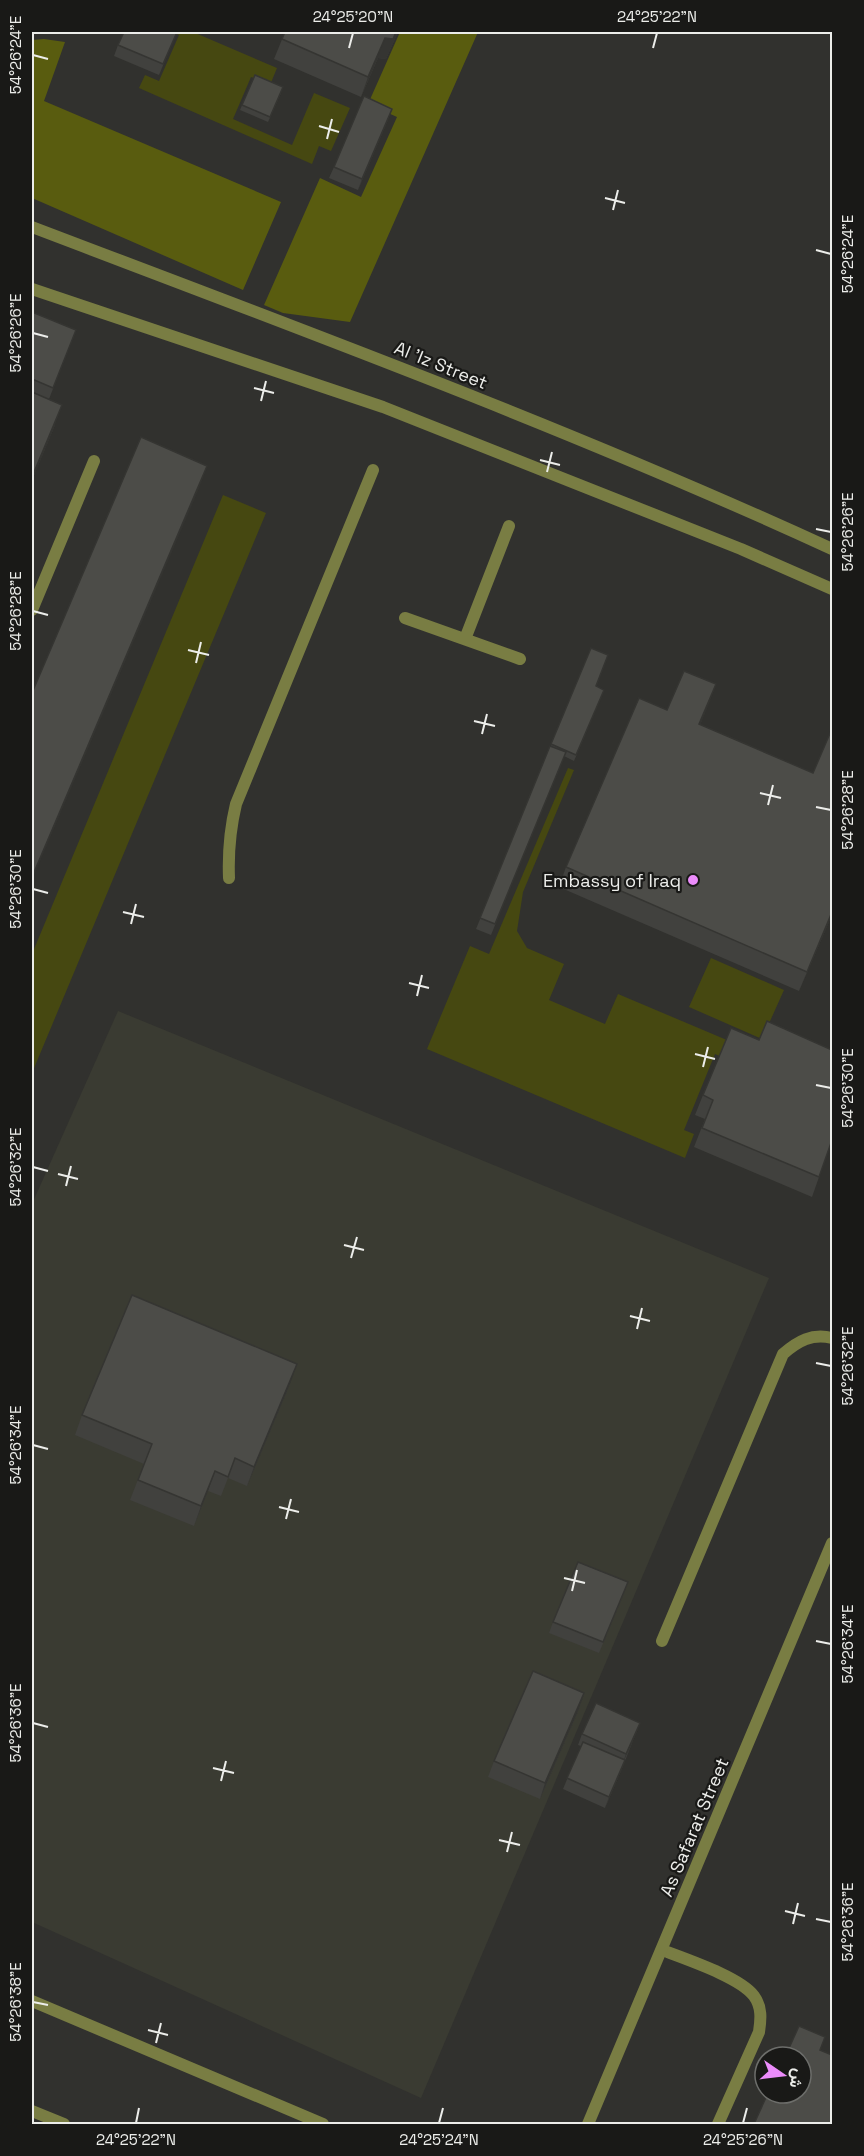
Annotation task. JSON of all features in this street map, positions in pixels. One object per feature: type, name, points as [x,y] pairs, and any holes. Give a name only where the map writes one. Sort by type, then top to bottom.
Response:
[{"type":"street","name":"Al 'Iz Street","points":[[32,227],[406,370],[731,504],[832,549]]},
{"type":"street","points":[[32,289],[383,407],[731,545],[832,589]]},
{"type":"street","points":[[32,610],[94,461]]},
{"type":"street","points":[[229,878],[230,829],[236,804],[373,470]]},
{"type":"street","points":[[465,639],[509,526]]},
{"type":"street","points":[[405,618],[520,659]]},
{"type":"street","points":[[662,1641],[783,1354],[796,1343],[810,1337],[832,1338]]},
{"type":"street","name":"As Safarat Street","points":[[588,2124],[832,1544]]},
{"type":"street","points":[[662,1950],[734,1980],[753,1994],[759,2006],[761,2019],[759,2032],[718,2124]]},
{"type":"street","points":[[32,2001],[323,2124]]},
{"type":"street","points":[[32,2111],[64,2124]]},
{"type":"shaded area","points":[[172,32],[193,32],[277,68],[270,85],[251,77],[233,119],[292,145],[314,93],[350,108],[331,151],[319,146],[312,164],[139,88],[145,75],[159,81],[179,35]]},
{"type":"shaded area","points":[[400,32],[478,32],[350,322],[283,313],[264,305],[320,178],[361,197],[397,117],[368,104]]},
{"type":"shaded area","points":[[32,40],[65,42],[44,101],[281,202],[243,290],[32,198]]},
{"type":"shaded area","points":[[223,495],[266,513],[32,1073],[32,954]]},
{"type":"shaded area","points":[[568,768],[574,770],[523,892],[517,931],[527,948],[564,964],[549,1000],[605,1024],[618,994],[741,1046],[734,1062],[715,1054],[684,1130],[694,1134],[685,1158],[427,1049],[470,946],[489,954]]},
{"type":"shaded area","points":[[711,958],[784,990],[762,1039],[689,1007]]},
{"type":"shaded area","points":[[118,1011],[769,1278],[421,2098],[32,1922],[32,1204]]},
{"type":"building","points":[[124,32],[177,32],[163,64],[118,45]]},
{"type":"building","points":[[285,32],[396,32],[393,39],[385,38],[368,77],[282,39]]},
{"type":"building","points":[[255,75],[283,87],[270,117],[242,105]]},
{"type":"building","points":[[364,96],[392,109],[362,179],[334,167]]},
{"type":"building","points":[[32,312],[76,330],[53,388],[32,379]]},
{"type":"building","points":[[32,392],[62,405],[32,477]]},
{"type":"building","points":[[141,437],[207,466],[32,877],[32,693]]},
{"type":"building","points":[[591,648],[608,655],[596,686],[604,690],[576,755],[551,744]]},
{"type":"building","points":[[684,671],[716,684],[699,724],[813,773],[832,732],[832,912],[807,972],[566,867],[639,698],[667,710]]},
{"type":"building","points":[[550,746],[566,752],[495,924],[480,918]]},
{"type":"building","points":[[767,1021],[832,1050],[832,1140],[819,1177],[702,1128],[713,1100],[703,1095],[731,1028],[759,1040]]},
{"type":"building","points":[[132,1295],[297,1364],[254,1467],[235,1458],[228,1477],[215,1471],[201,1506],[138,1480],[152,1444],[82,1415]]},
{"type":"building","points":[[578,1562],[628,1582],[603,1642],[553,1622]]},
{"type":"building","points":[[533,1671],[584,1693],[545,1783],[494,1761]]},
{"type":"building","points":[[596,1703],[640,1723],[626,1754],[582,1734]]},
{"type":"building","points":[[583,1742],[625,1760],[609,1797],[567,1778]]},
{"type":"building","points":[[799,2026],[825,2037],[820,2050],[832,2055],[832,2124],[754,2124],[763,2105],[813,2105],[813,2045],[790,2045]]},
{"type":"place","name":"Embassy of Iraq","points":[[693,880]]}]
